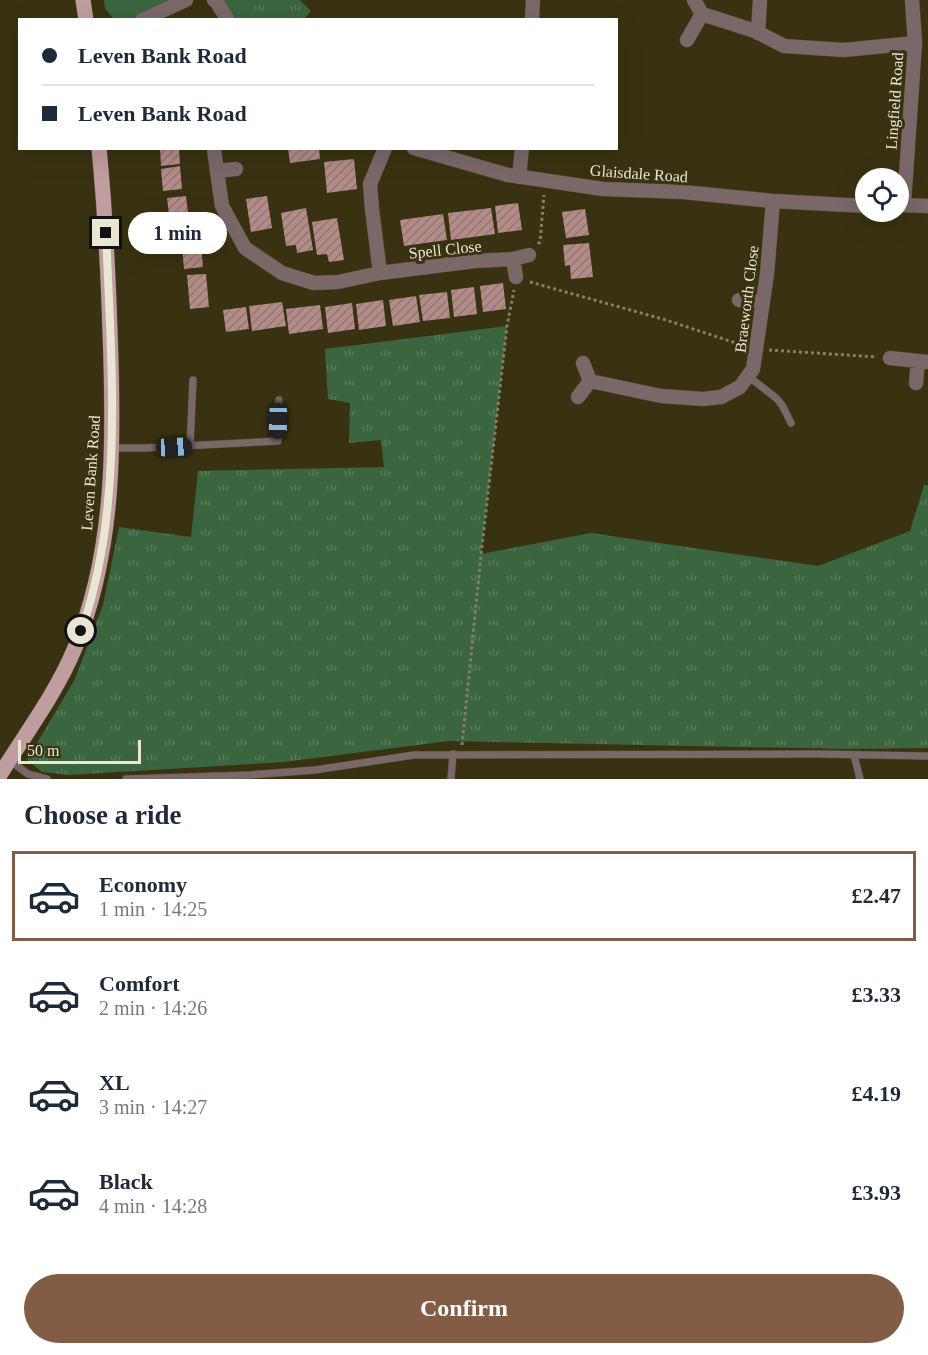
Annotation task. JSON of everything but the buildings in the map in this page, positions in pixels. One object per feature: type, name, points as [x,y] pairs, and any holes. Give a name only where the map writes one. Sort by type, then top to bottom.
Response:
[{"type":"main road","points":[[83,0],[86,18]]},
{"type":"main road","name":"Leven Bank Road","points":[[0,775],[58,684],[88,612],[99,567],[109,501],[112,448],[110,321],[105,211],[99,150]]},
{"type":"street","points":[[146,18],[186,0]]},
{"type":"street","points":[[214,0],[227,18]]},
{"type":"street","points":[[532,18],[533,0]]},
{"type":"street","points":[[694,0],[702,14],[759,33],[784,45],[844,50],[915,43]]},
{"type":"street","points":[[759,33],[760,0]]},
{"type":"street","name":"Lingfield Road","points":[[904,168],[915,43],[912,0]]},
{"type":"street","points":[[687,40],[702,14]]},
{"type":"street","name":"Spell Close","points":[[214,150],[222,206],[245,248],[282,273],[314,283],[338,282],[380,273],[475,261],[513,259],[529,255]]},
{"type":"street","points":[[380,273],[370,184],[384,150]]},
{"type":"street","name":"Glaisdale Road","points":[[420,150],[487,171],[603,189],[683,192],[773,201],[855,205]]},
{"type":"street","points":[[519,177],[522,150]]},
{"type":"street","points":[[217,171],[236,169]]},
{"type":"street","name":"Braeworth Close","points":[[590,381],[661,396],[703,399],[721,397],[740,387],[753,369],[757,350],[773,201]]},
{"type":"street","points":[[909,205],[928,206]]},
{"type":"street","points":[[513,259],[516,277]]},
{"type":"street","points":[[739,300],[763,302]]},
{"type":"street","points":[[890,358],[923,362],[916,383]]},
{"type":"street","points":[[578,398],[590,381],[583,363]]},
{"type":"lane","points":[[748,376],[776,398],[791,423]]},
{"type":"lane","points":[[190,446],[193,380]]},
{"type":"lane","points":[[112,448],[278,441],[279,400]]},
{"type":"lane","points":[[126,779],[249,775],[315,770],[414,754],[928,756]]},
{"type":"lane","points":[[451,779],[457,754]]},
{"type":"lane","points":[[854,755],[860,779]]},
{"type":"lane","points":[[9,760],[28,774],[47,779]]},
{"type":"path","points":[[529,255],[540,242],[546,181]]},
{"type":"path","points":[[457,754],[507,326],[516,277],[666,320],[757,350],[890,358]]},
{"type":"green space","points":[[104,0],[186,0],[146,18],[113,18],[105,9]]},
{"type":"green space","points":[[214,0],[300,0],[311,11],[305,18],[226,18]]},
{"type":"green space","points":[[507,326],[481,554],[591,533],[818,566],[910,531],[924,485],[928,485],[928,748],[844,749],[449,741],[284,762],[69,775],[42,772],[27,760],[75,679],[103,605],[119,527],[191,537],[198,471],[384,467],[381,440],[349,443],[350,403],[328,399],[325,349]]},
{"type":"route","points":[[81,631],[99,567],[109,501],[112,376],[106,233]]}]
